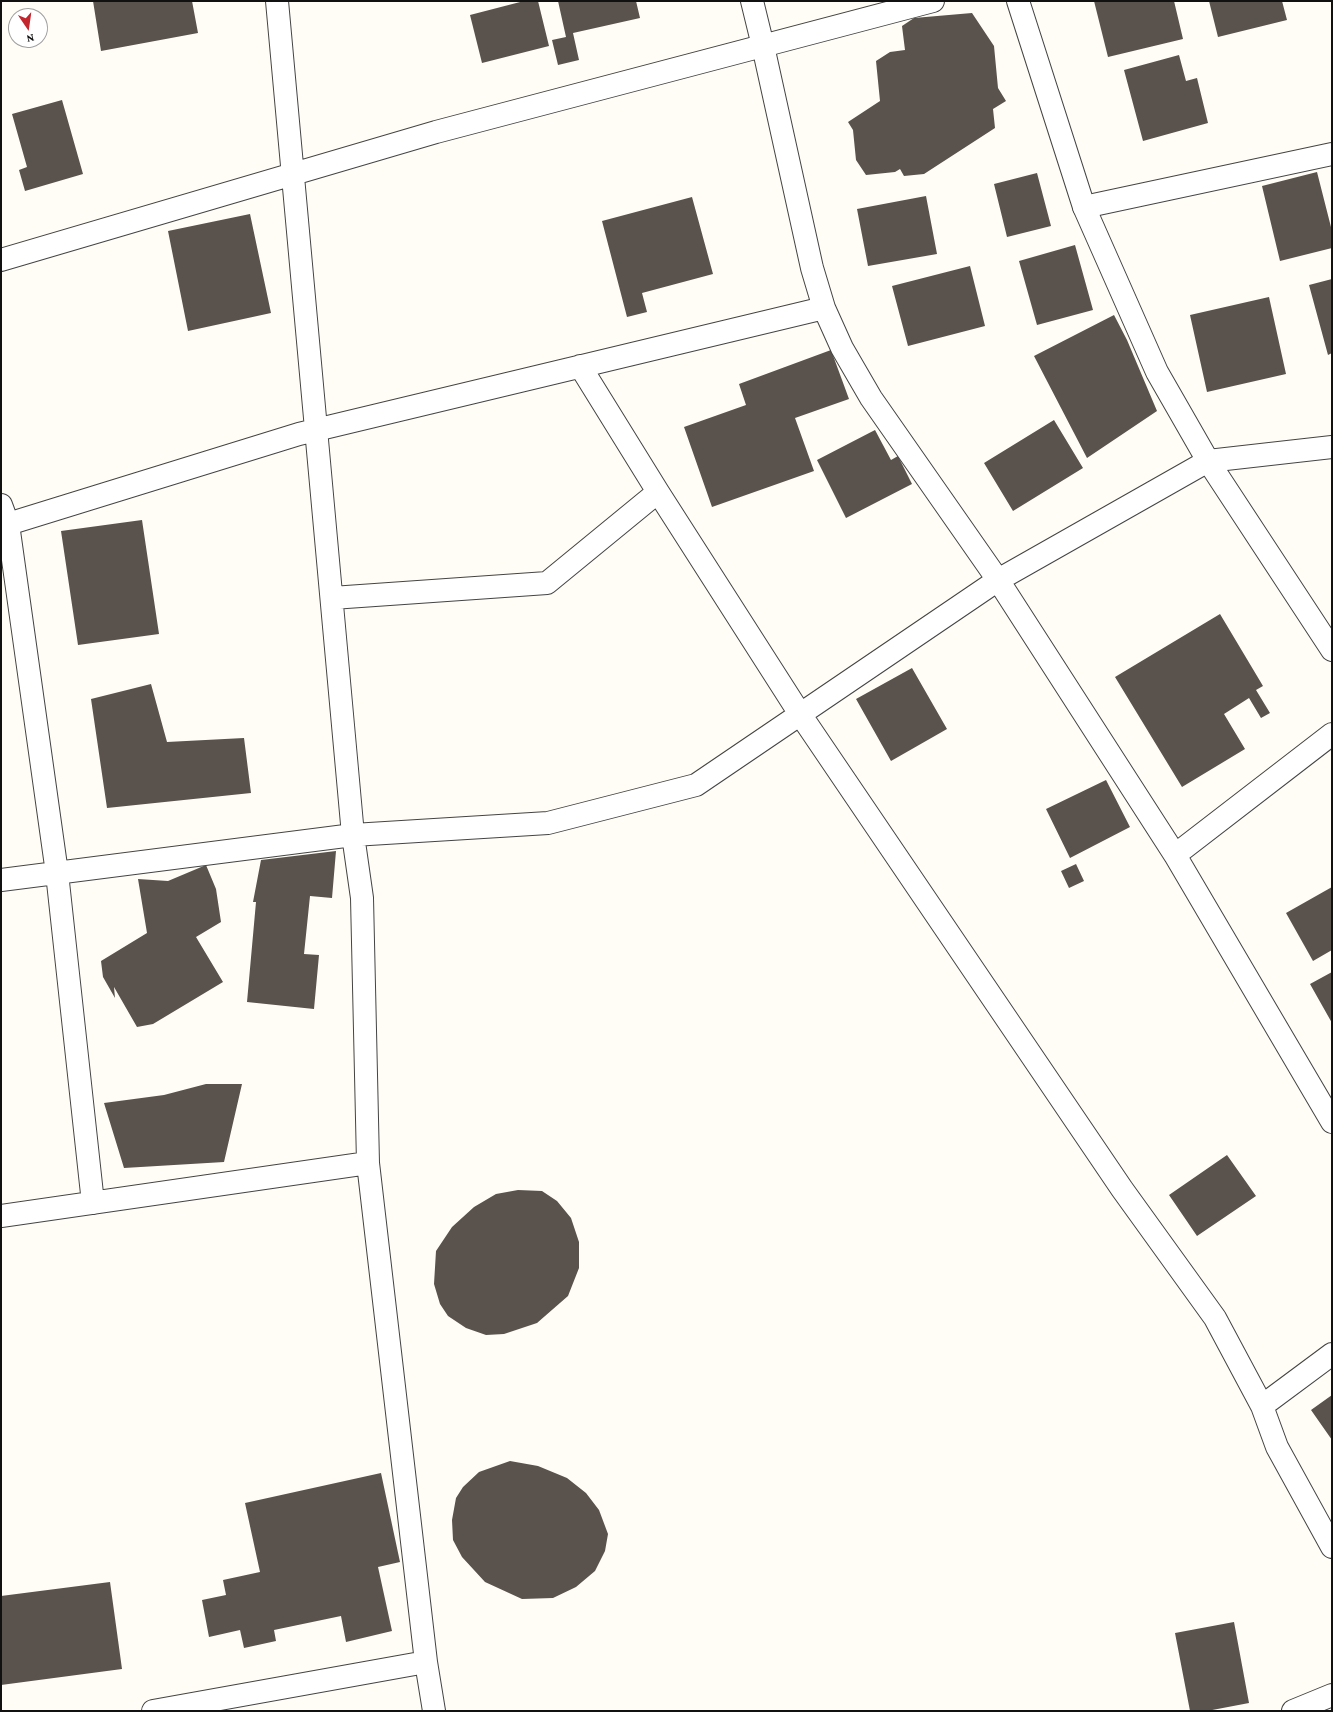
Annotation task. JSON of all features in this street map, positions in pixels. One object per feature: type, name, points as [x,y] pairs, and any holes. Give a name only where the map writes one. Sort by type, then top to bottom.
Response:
[{"type":"street","points":[[277,1],[353,835],[362,898],[368,1163],[426,1662],[434,1711]]},
{"type":"street","points":[[752,1],[764,46],[812,268],[824,308],[842,348],[871,398],[998,580],[1175,855],[1332,1122]]},
{"type":"street","points":[[1,260],[436,132],[933,1]]},
{"type":"street","points":[[1018,1],[1084,207],[1158,372],[1208,461],[1332,650]]},
{"type":"street","points":[[1084,207],[1332,154]]},
{"type":"street","points":[[93,1203],[57,873],[4,515],[299,434],[824,308]]},
{"type":"street","points":[[580,366],[658,492],[800,714],[1122,1188],[1215,1318],[1262,1406],[1278,1447],[1332,1547]]},
{"type":"street","points":[[1,880],[353,835],[548,823],[696,784],[998,580],[1208,461],[1332,447]]},
{"type":"street","points":[[332,598],[547,583],[658,492]]},
{"type":"street","points":[[1175,855],[1332,734]]},
{"type":"street","points":[[1,1216],[368,1163]]},
{"type":"street","points":[[1262,1406],[1332,1354]]},
{"type":"street","points":[[154,1711],[426,1662]]},
{"type":"street","points":[[1293,1711],[1332,1695]]},
{"type":"building","points":[[93,1],[192,1],[198,33],[101,51]]},
{"type":"building","points":[[524,1],[538,1],[549,46],[482,63],[470,15]]},
{"type":"building","points":[[558,1],[636,1],[640,18],[573,33],[579,60],[558,65],[552,40],[566,37]]},
{"type":"building","points":[[1094,1],[1174,1],[1183,39],[1108,57]]},
{"type":"building","points":[[1209,1],[1282,1],[1287,20],[1218,37]]},
{"type":"building","points":[[972,13],[994,46],[998,88],[1006,101],[993,109],[995,128],[924,174],[904,176],[900,169],[895,172],[866,175],[856,160],[853,130],[848,122],[880,101],[876,61],[890,52],[905,50],[902,26],[914,18]]},
{"type":"building","points":[[1179,55],[1186,81],[1197,78],[1208,123],[1143,141],[1124,70]]},
{"type":"building","points":[[62,100],[83,174],[25,191],[19,170],[27,167],[12,114]]},
{"type":"building","points":[[1317,172],[1332,231],[1332,248],[1280,261],[1262,186]]},
{"type":"building","points":[[1037,173],[1051,226],[1007,237],[994,184]]},
{"type":"building","points":[[926,196],[937,254],[868,266],[857,209]]},
{"type":"building","points":[[692,197],[713,274],[642,293],[647,312],[627,317],[602,221]]},
{"type":"building","points":[[250,214],[271,313],[188,331],[168,231]]},
{"type":"building","points":[[1075,245],[1093,310],[1037,325],[1019,261]]},
{"type":"building","points":[[970,266],[985,326],[908,346],[892,286]]},
{"type":"building","points":[[1332,279],[1332,353],[1328,355],[1309,285]]},
{"type":"building","points":[[1269,297],[1286,374],[1207,392],[1190,315]]},
{"type":"building","points":[[1114,315],[1127,340],[1157,411],[1087,458],[1034,356]]},
{"type":"building","points":[[831,350],[849,399],[795,418],[814,471],[712,507],[684,427],[746,405],[739,384]]},
{"type":"building","points":[[1054,420],[1083,468],[1013,511],[984,463]]},
{"type":"building","points":[[875,430],[891,460],[898,456],[912,484],[846,518],[817,460]]},
{"type":"building","points":[[142,520],[159,634],[78,645],[61,531]]},
{"type":"building","points":[[1220,614],[1263,686],[1256,690],[1270,713],[1261,718],[1249,698],[1224,714],[1245,749],[1182,787],[1115,677]]},
{"type":"building","points":[[912,668],[947,729],[891,761],[856,699]]},
{"type":"building","points":[[151,684],[167,742],[244,738],[251,793],[107,808],[91,699]]},
{"type":"building","points":[[1106,780],[1130,827],[1070,858],[1046,809]]},
{"type":"building","points":[[336,851],[332,898],[310,896],[304,954],[319,955],[314,1009],[247,1002],[256,902],[253,902],[261,860]]},
{"type":"building","points":[[1076,864],[1084,881],[1069,888],[1061,871]]},
{"type":"building","points":[[206,865],[216,889],[221,922],[196,937],[223,982],[153,1024],[137,1027],[114,987],[115,998],[103,977],[101,961],[147,933],[138,879],[168,881]]},
{"type":"building","points":[[1332,887],[1332,950],[1313,961],[1286,913]]},
{"type":"building","points":[[1332,972],[1332,1023],[1310,984]]},
{"type":"building","points":[[206,1084],[242,1084],[224,1162],[124,1168],[104,1103],[164,1095]]},
{"type":"building","points":[[1227,1155],[1256,1196],[1197,1236],[1169,1195]]},
{"type":"building","points":[[518,1190],[542,1191],[557,1201],[571,1218],[579,1242],[579,1268],[568,1296],[537,1323],[504,1334],[486,1335],[466,1328],[448,1316],[440,1304],[434,1284],[436,1251],[452,1227],[474,1207],[496,1194]]},
{"type":"building","points":[[1332,1395],[1332,1440],[1311,1410]]},
{"type":"building","points":[[510,1461],[538,1466],[567,1478],[586,1493],[599,1510],[608,1534],[605,1551],[595,1571],[576,1587],[553,1598],[522,1599],[485,1582],[462,1557],[453,1540],[452,1520],[456,1498],[463,1487],[479,1472]]},
{"type":"building","points":[[381,1473],[400,1562],[378,1567],[392,1631],[346,1642],[341,1616],[274,1630],[276,1641],[244,1648],[240,1630],[209,1637],[202,1600],[226,1595],[223,1580],[260,1572],[245,1503]]},
{"type":"building","points":[[110,1582],[122,1669],[1,1685],[1,1596]]},
{"type":"building","points":[[1234,1622],[1249,1703],[1207,1711],[1190,1711],[1175,1633]]}]
